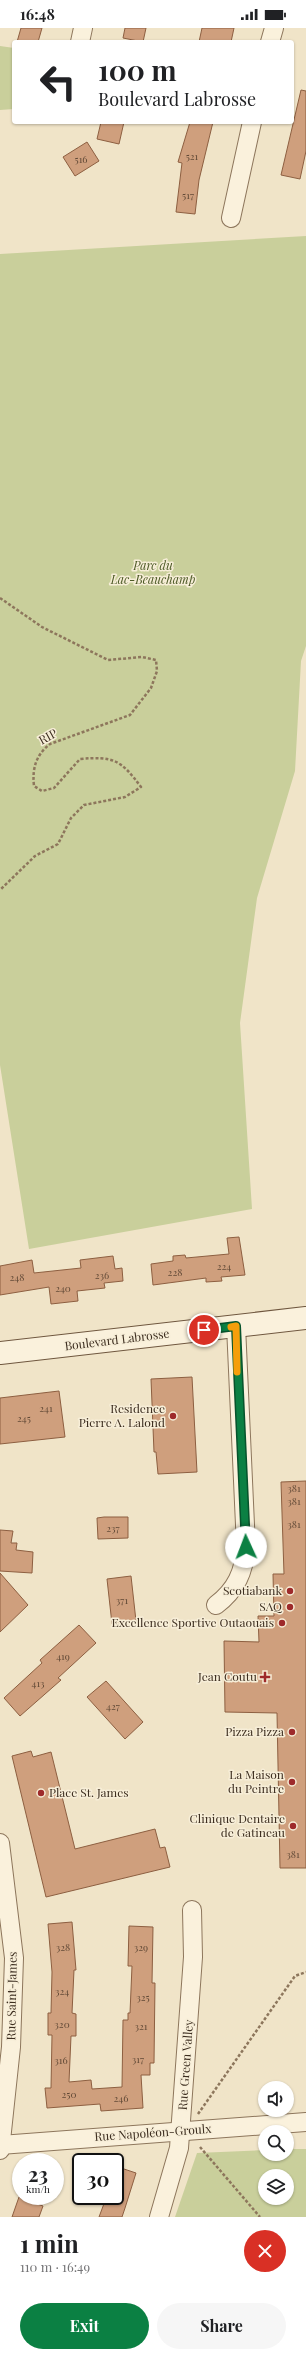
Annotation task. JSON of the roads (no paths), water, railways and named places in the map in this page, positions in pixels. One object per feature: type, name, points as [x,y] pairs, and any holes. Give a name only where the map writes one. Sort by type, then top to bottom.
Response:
[{"type":"main road","name":"Boulevard Labrosse","points":[[0,1353],[306,1318]]},
{"type":"street","points":[[80,40],[83,28]]},
{"type":"street","points":[[271,40],[274,28]]},
{"type":"street","points":[[230,218],[252,124]]},
{"type":"street","points":[[216,1605],[234,1588],[244,1564],[246,1547],[236,1326]]},
{"type":"street","name":"Rue Saint-James","points":[[0,1843],[11,2047],[1,2146]]},
{"type":"street","name":"Rue Green Valley","points":[[159,2217],[179,2154],[193,1957],[192,1910]]},
{"type":"street","name":"Rue Napoléon-Groulx","points":[[1,2146],[181,2130],[306,2122]]},
{"type":"place","name":"Residence Pierre A. Lalond","points":[[173,1416]]},
{"type":"place","name":"Scotiabank","points":[[290,1591]]},
{"type":"place","name":"SAQ","points":[[290,1607]]},
{"type":"place","name":"Excellence Sportive Outaouais","points":[[282,1623]]},
{"type":"place","name":"Jean Coutu","points":[[265,1677]]},
{"type":"place","name":"Pizza Pizza","points":[[292,1732]]},
{"type":"place","name":"La Maison du Peintre","points":[[292,1782]]},
{"type":"place","name":"Place St. James","points":[[41,1793]]},
{"type":"place","name":"Clinique Dentaire de Gatineau","points":[[293,1826]]},
{"type":"park label","name":"Parc du Lac-Beauchamp","points":[[153,573]]}]
